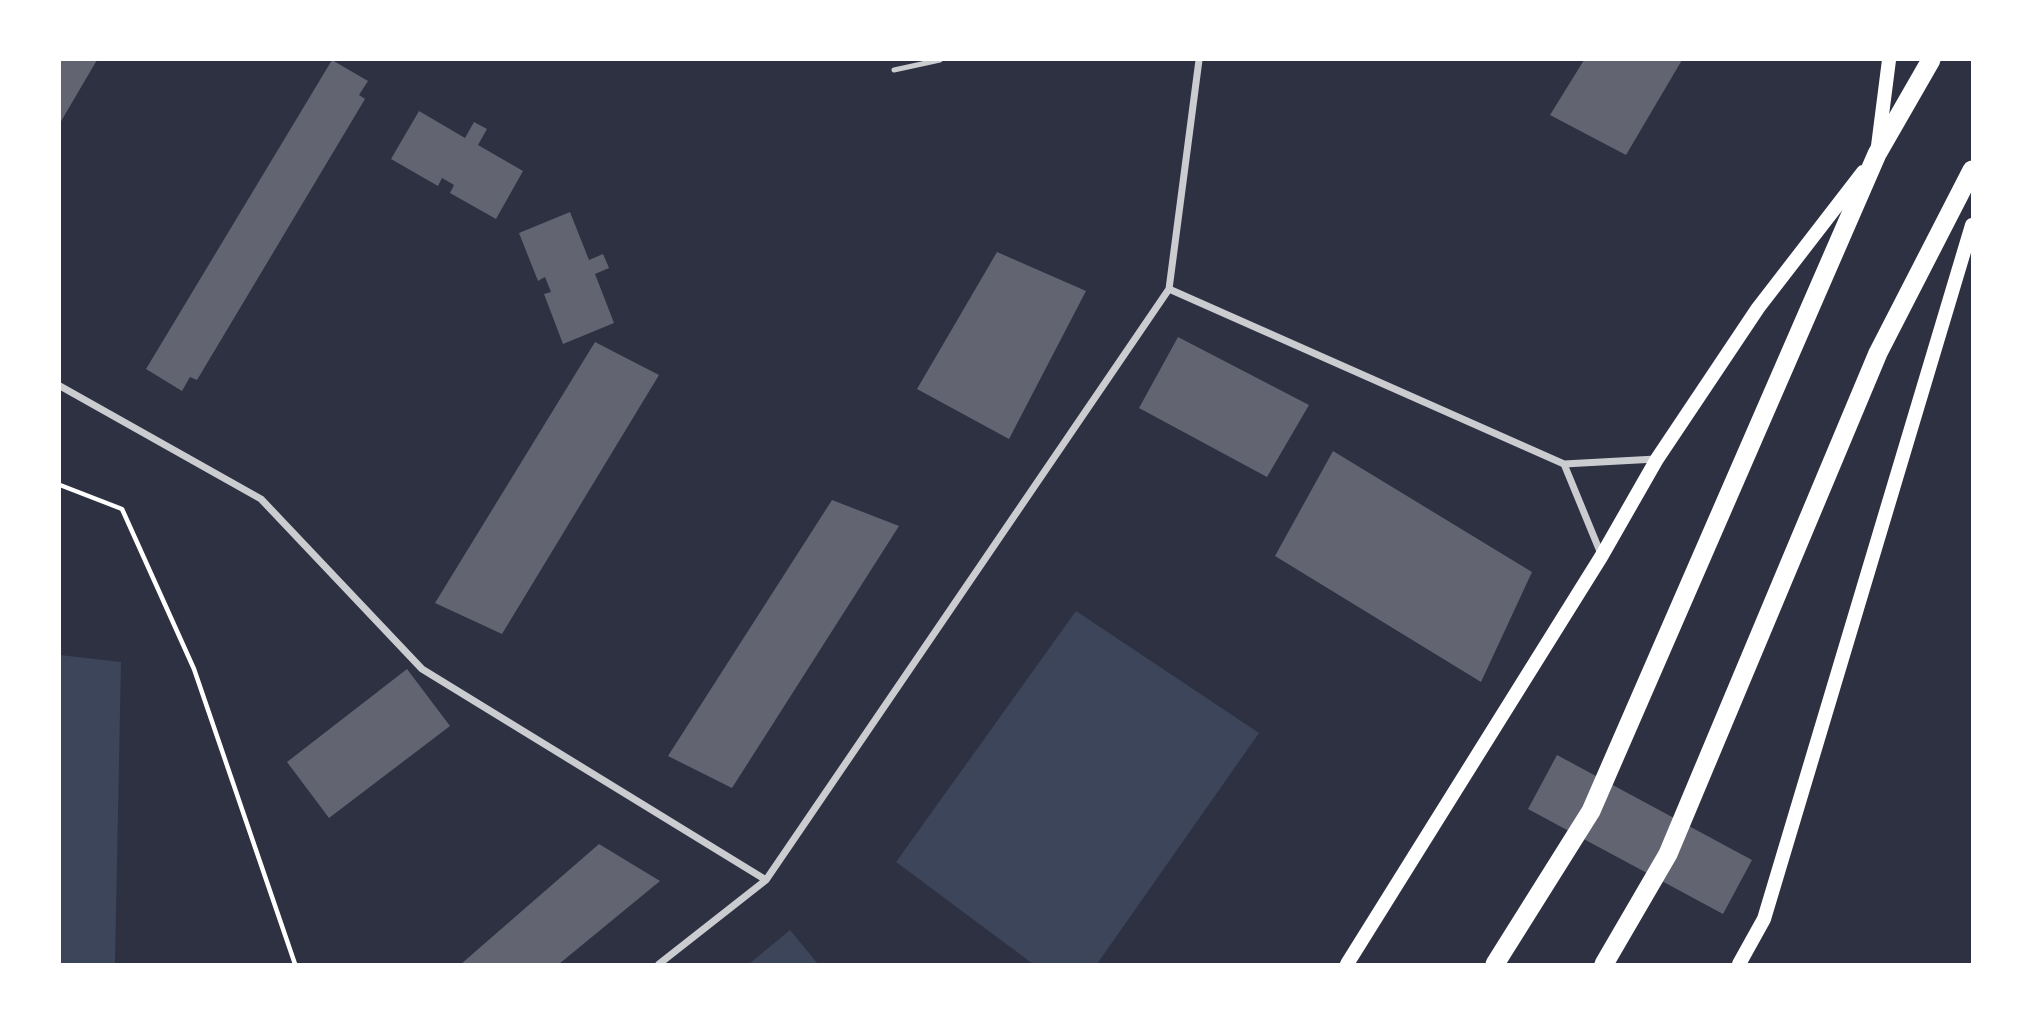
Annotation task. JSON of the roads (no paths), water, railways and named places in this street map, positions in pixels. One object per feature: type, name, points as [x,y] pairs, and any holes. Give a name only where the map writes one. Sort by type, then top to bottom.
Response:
[{"type":"highway","points":[[1495,964],[1591,811],[1877,154],[1931,60]]},
{"type":"highway","points":[[1604,964],[1668,854],[1878,353],[1972,170]]},
{"type":"main road","points":[[1347,964],[1601,556],[1657,459],[1758,308],[1877,154],[1889,60]]},
{"type":"main road","points":[[1739,964],[1764,919],[1972,225]]},
{"type":"street","points":[[659,964],[766,880],[1169,289],[1199,60]]},
{"type":"street","points":[[1169,289],[1564,464],[1657,459]]},
{"type":"street","points":[[60,386],[261,499],[422,669],[766,880]]},
{"type":"street","points":[[1564,464],[1601,556]]},
{"type":"lane","points":[[894,70],[940,60]]}]
